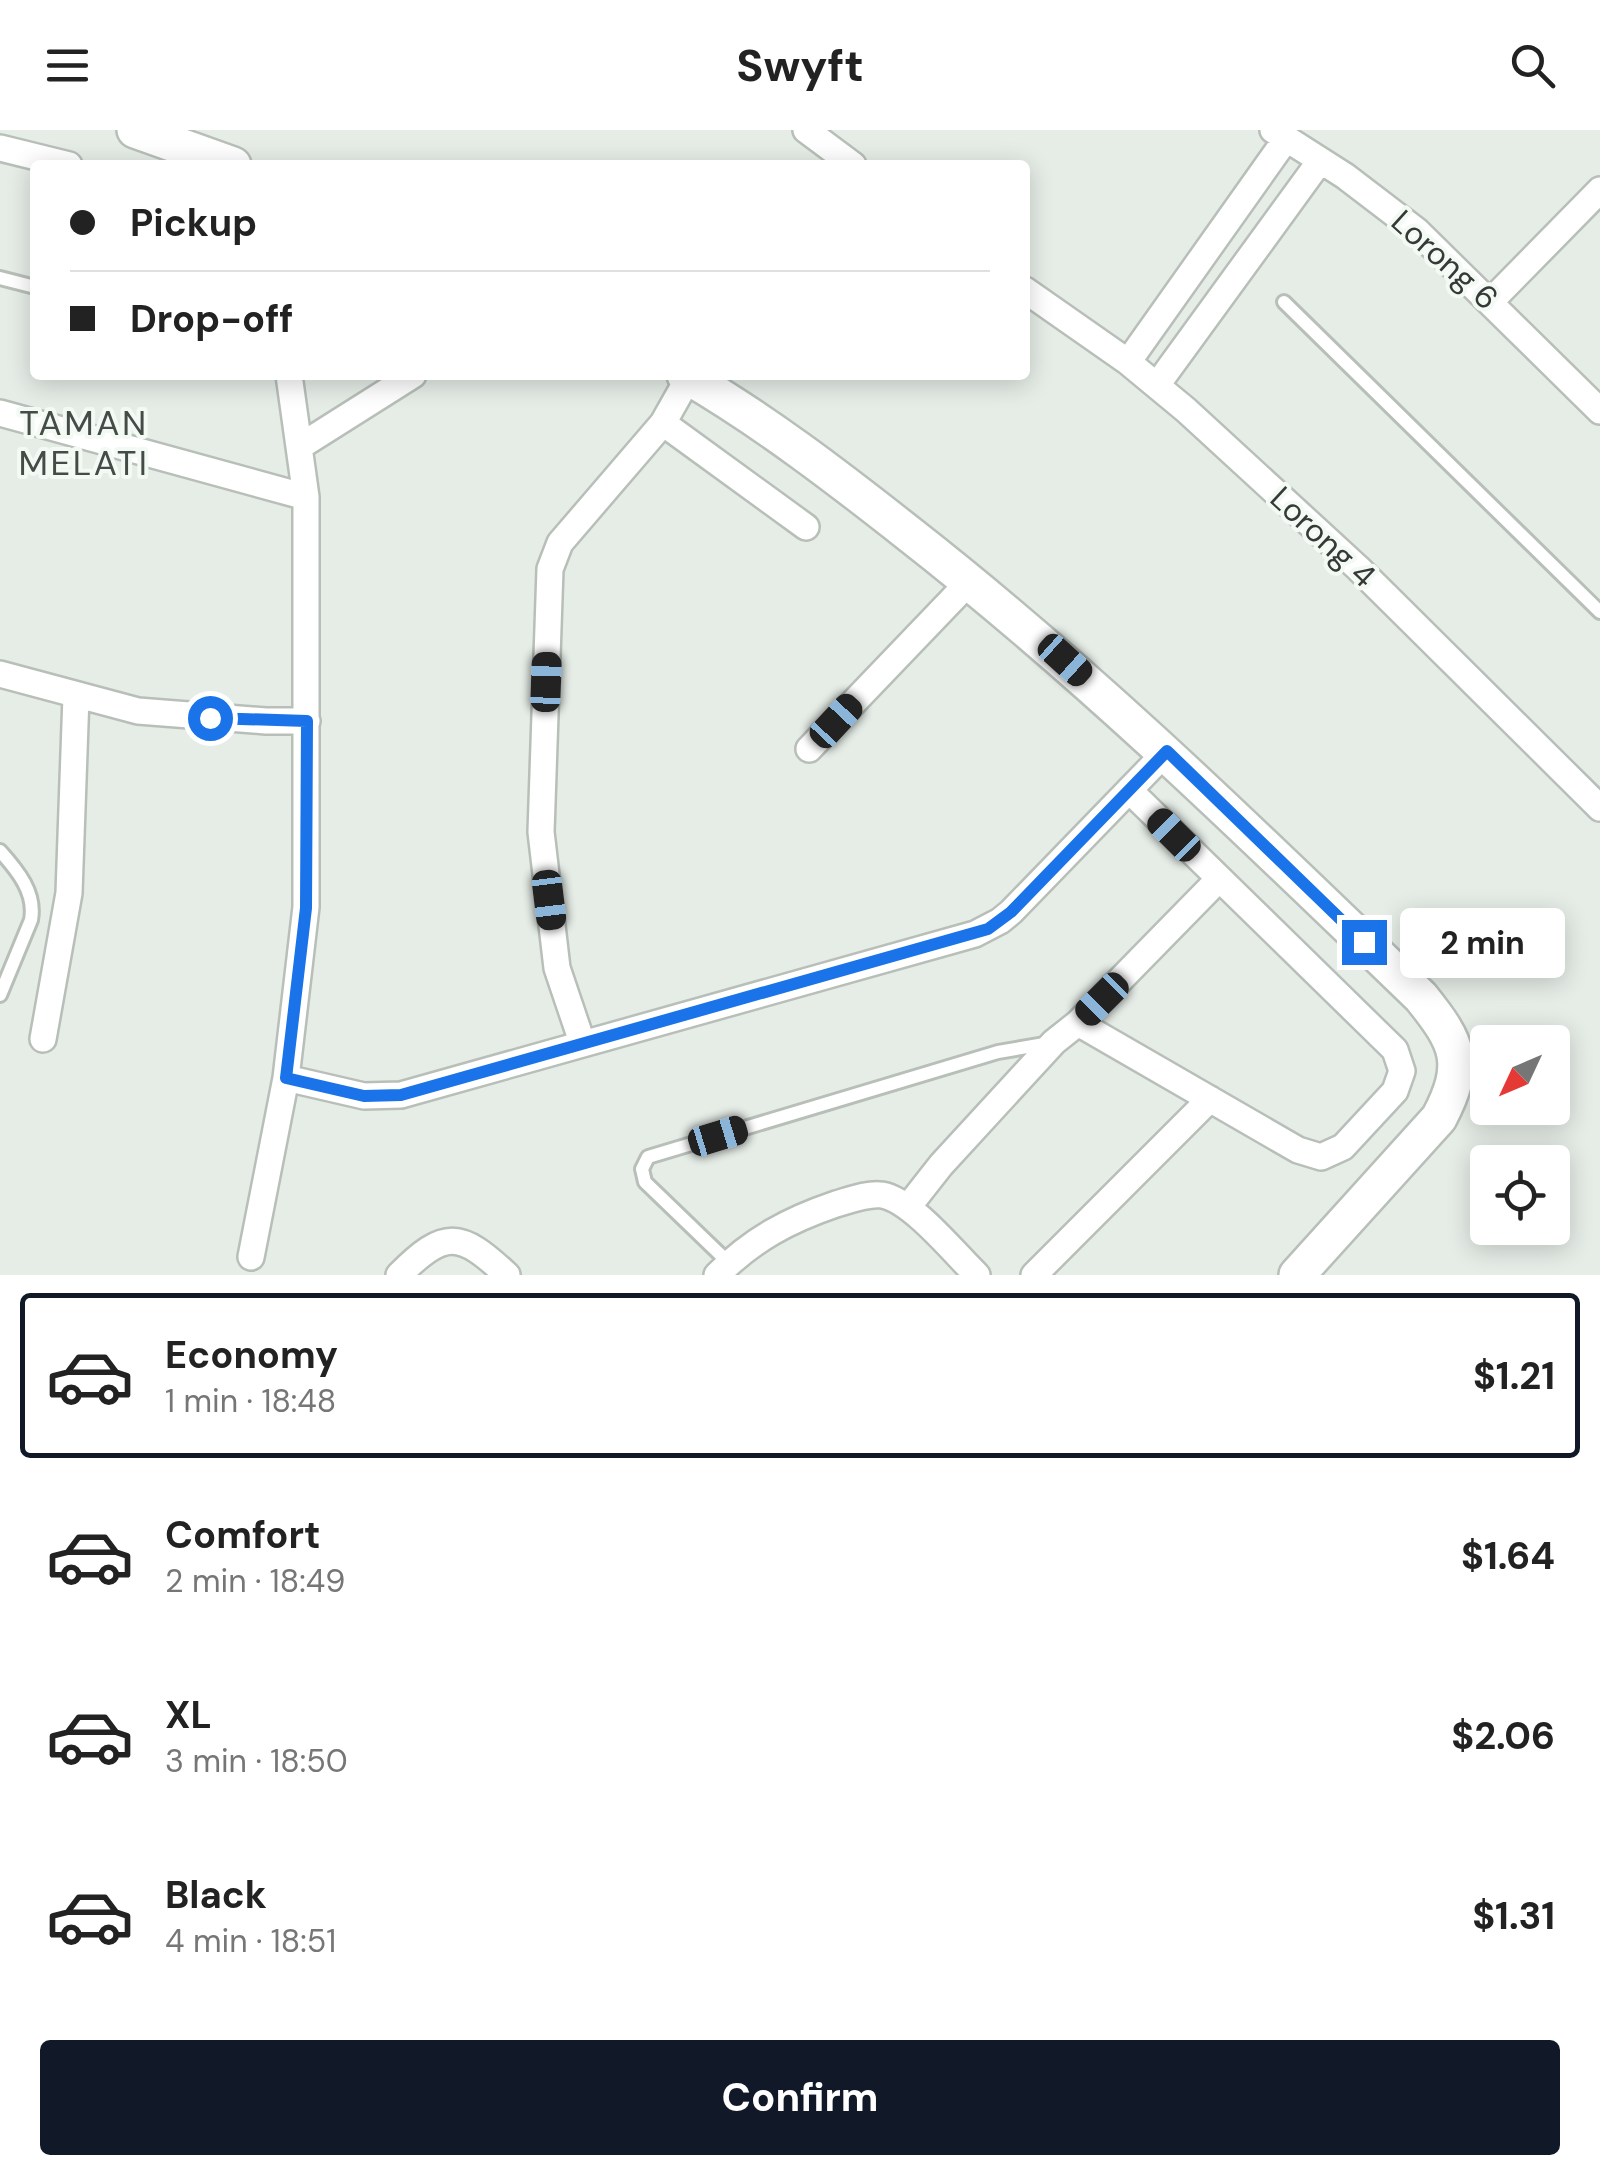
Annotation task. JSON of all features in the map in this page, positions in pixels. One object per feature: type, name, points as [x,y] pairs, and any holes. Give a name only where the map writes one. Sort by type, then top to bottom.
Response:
[{"type":"street","points":[[135,130],[219,160]]},
{"type":"street","points":[[806,130],[846,160]]},
{"type":"street","points":[[1128,362],[1279,134]]},
{"type":"street","name":"Lorong 6","points":[[1279,134],[1406,222],[1492,301],[1600,411]]},
{"type":"street","points":[[0,148],[48,160]]},
{"type":"street","points":[[1157,385],[1320,160]]},
{"type":"street","points":[[1492,301],[1600,190]]},
{"type":"street","name":"Lorong 4","points":[[1030,293],[1157,385],[1358,568],[1600,808]]},
{"type":"street","points":[[251,1258],[286,1078],[306,908],[306,497],[290,380]]},
{"type":"street","points":[[299,448],[406,380]]},
{"type":"street","points":[[582,1042],[557,968],[540,832],[550,569],[560,543],[663,423],[685,380]]},
{"type":"street","points":[[693,380],[802,453],[970,581],[1167,751],[1421,997],[1448,1030],[1457,1059],[1454,1090],[1439,1118],[1297,1275]]},
{"type":"street","points":[[0,413],[306,497]]},
{"type":"street","points":[[663,423],[806,527]]},
{"type":"street","points":[[809,749],[970,581]]},
{"type":"street","points":[[0,674],[138,711],[307,721]]},
{"type":"street","points":[[43,1039],[68,893],[76,696]]},
{"type":"street","points":[[286,1078],[384,1098],[988,929],[1011,912],[1167,751]]},
{"type":"street","points":[[1078,1022],[1298,1150],[1321,1157],[1343,1147],[1395,1091],[1402,1072],[1395,1050],[1129,790]]},
{"type":"street","points":[[908,1207],[941,1165],[1054,1042],[1219,879]]},
{"type":"street","points":[[1034,1275],[1210,1099]]},
{"type":"street","points":[[729,1271],[774,1228],[853,1199],[883,1195],[908,1207],[977,1275]]},
{"type":"street","points":[[399,1275],[420,1255],[446,1241],[479,1248],[506,1275]]},
{"type":"lane","points":[[0,278],[30,287]]},
{"type":"lane","points":[[1284,302],[1600,612]]},
{"type":"lane","points":[[0,851],[28,889],[33,908],[31,920],[4,969],[0,995]]},
{"type":"lane","points":[[729,1271],[645,1182],[642,1169],[648,1157],[998,1052],[1054,1042]]},
{"type":"district","name":"TAMAN MELATI","points":[[84,443]]},
{"type":"route","points":[[210,718],[307,721],[306,908],[286,1078],[364,1096],[401,1095],[988,929],[1011,912],[1167,751],[1364,942]]}]
